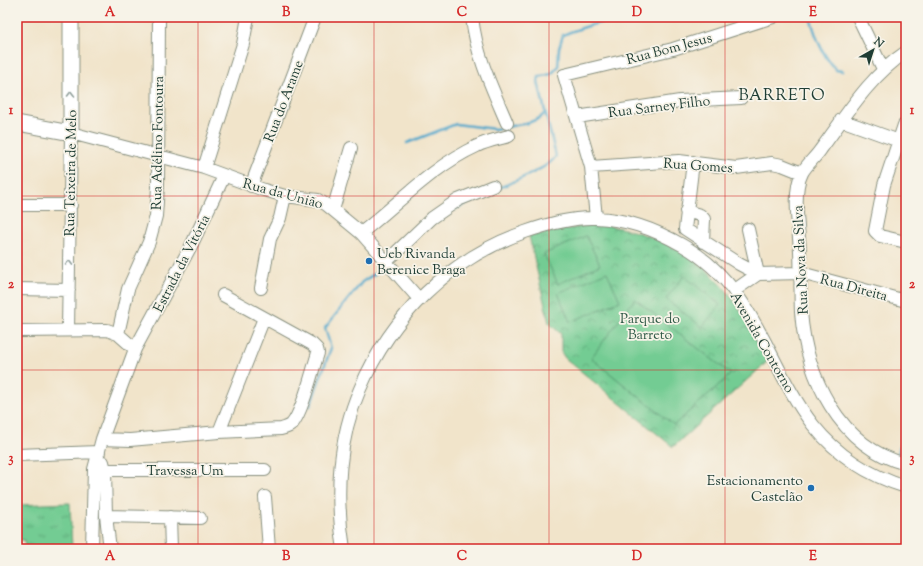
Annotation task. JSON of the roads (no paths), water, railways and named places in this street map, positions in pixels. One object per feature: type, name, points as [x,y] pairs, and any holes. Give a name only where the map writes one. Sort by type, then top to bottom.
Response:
[{"type":"main road","name":"Rua Teixeira de Melo","points":[[71,17],[71,133]]},
{"type":"main road","points":[[17,123],[71,133]]},
{"type":"street","name":"Rua Adélino Fontoura","points":[[118,334],[128,289],[149,242],[153,229],[158,194],[159,17]]},
{"type":"street","points":[[204,168],[243,44],[248,17]]},
{"type":"street","name":"Rua do Arame","points":[[252,186],[315,17]]},
{"type":"street","points":[[472,17],[478,51],[507,123]]},
{"type":"street","name":"Rua Bom Jesus","points":[[577,117],[564,75],[673,49],[773,17]]},
{"type":"street","points":[[858,17],[883,69]]},
{"type":"street","points":[[802,173],[816,157],[851,106],[883,69],[906,52]]},
{"type":"street","name":"Rua Sarney Filho","points":[[577,117],[680,101],[741,98]]},
{"type":"street","points":[[577,117],[591,167],[596,218]]},
{"type":"street","points":[[841,120],[899,141]]},
{"type":"street","points":[[904,125],[884,185],[875,231],[880,236],[906,242]]},
{"type":"street","name":"Rua da União","points":[[71,133],[204,168],[252,186],[285,196],[318,200],[334,210],[361,233],[419,299]]},
{"type":"street","name":"Rua Teixeira de Melo","points":[[68,330],[71,133]]},
{"type":"street","points":[[361,233],[396,202],[460,155],[478,145],[509,136]]},
{"type":"street","points":[[334,210],[352,148]]},
{"type":"street","name":"Rua Gomes","points":[[591,167],[669,161],[693,162],[736,168],[772,163],[782,165],[802,173]]},
{"type":"street","points":[[693,162],[685,229],[703,242],[758,274]]},
{"type":"street","name":"Rua Nova da Silva","points":[[802,173],[797,200],[802,273],[801,312],[808,349],[822,393],[837,418],[855,435],[876,452],[894,461],[906,464]]},
{"type":"street","name":"Estrada da Vitória","points":[[92,549],[94,469],[102,439],[135,349],[192,244],[224,176]]},
{"type":"street","points":[[388,264],[432,218],[458,200],[493,186]]},
{"type":"street","points":[[261,288],[270,240],[280,218],[285,196]]},
{"type":"street","points":[[17,205],[70,205]]},
{"type":"street","points":[[686,211],[700,215],[704,219],[703,242]]},
{"type":"street","name":"Avenida Contorno","points":[[344,549],[340,522],[340,473],[352,409],[359,389],[390,334],[419,299],[446,275],[471,256],[494,244],[550,224],[596,218],[635,224],[666,236],[696,254],[735,290],[761,331],[800,406],[814,426],[832,445],[849,459],[873,474],[906,487]]},
{"type":"street","points":[[748,229],[758,274]]},
{"type":"street","name":"Rua Direita","points":[[758,274],[802,273],[906,301]]},
{"type":"street","points":[[735,290],[758,274]]},
{"type":"street","points":[[17,289],[69,290]]},
{"type":"street","points":[[102,439],[130,440],[218,432],[286,428],[292,424],[299,409],[318,354],[317,349],[312,344],[223,295]]},
{"type":"street","points":[[218,432],[264,318]]},
{"type":"street","points":[[17,331],[107,330],[118,334],[135,349]]},
{"type":"street","points":[[17,454],[99,452],[105,470],[106,516],[110,549]]},
{"type":"street","name":"Travessa Um","points":[[105,470],[265,470]]},
{"type":"street","points":[[265,496],[269,549]]},
{"type":"street","points":[[106,516],[200,518]]},
{"type":"street","points":[[170,517],[171,549]]},
{"type":"waterway","points":[[497,189],[538,170],[552,161],[556,156],[538,82],[539,77],[551,74],[558,67],[559,48],[563,35],[599,23],[631,17]]},
{"type":"waterway","points":[[810,17],[823,52],[836,70],[843,71]]},
{"type":"waterway","points":[[407,143],[456,124],[495,129],[528,123],[540,118],[545,113]]},
{"type":"waterway","points":[[455,209],[471,201]]},
{"type":"waterway","points":[[310,406],[331,348],[325,328],[362,282],[385,267]]},
{"type":"waterway","points":[[898,455],[906,416]]},
{"type":"place","name":"Ueb Rivanda Berenice Braga","points":[[369,261]]},
{"type":"place","name":"Estacionamento Castelão","points":[[811,488]]},
{"type":"district","name":"BARRETO","points":[[782,94]]},
{"type":"park label","name":"Parque do Barreto","points":[[650,326]]}]
